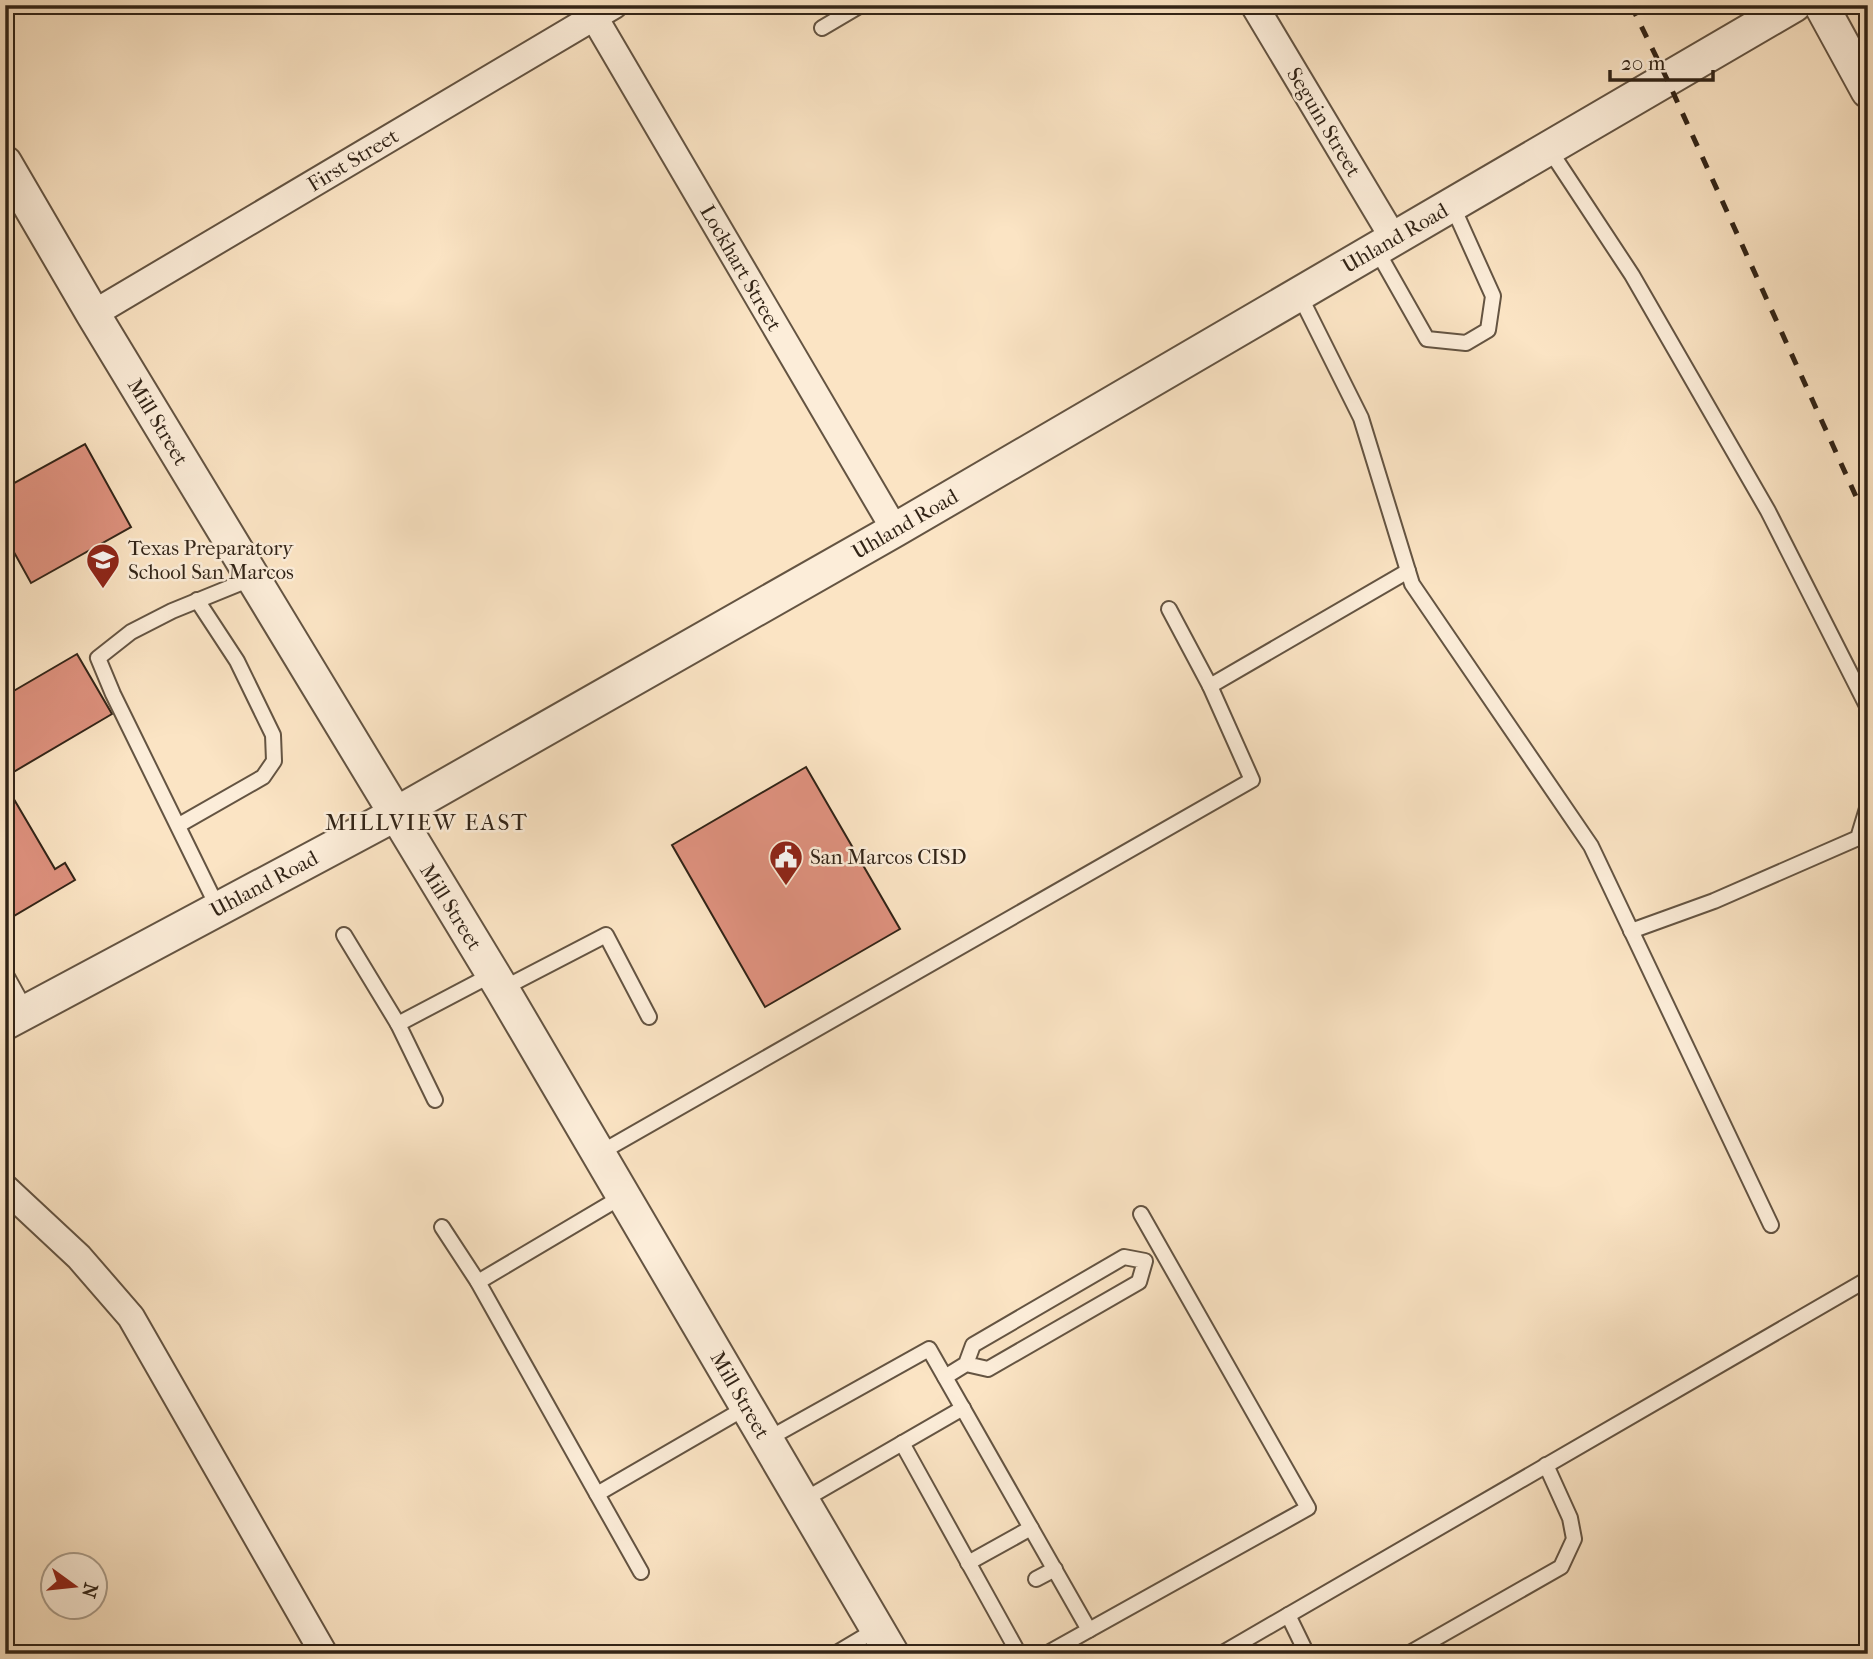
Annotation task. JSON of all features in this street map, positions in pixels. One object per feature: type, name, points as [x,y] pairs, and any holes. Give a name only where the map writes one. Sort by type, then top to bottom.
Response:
[{"type":"street","name":"Seguin Street","points":[[1254,5],[1385,244]]},
{"type":"street","name":"Uhland Road","points":[[16,1017],[394,815],[895,530],[1794,5]]},
{"type":"street","points":[[1821,5],[1857,47],[1868,91]]},
{"type":"street","name":"First Street","points":[[93,314],[598,9]]},
{"type":"street","name":"Lockhart Street","points":[[598,9],[895,530]]},
{"type":"street","name":"Mill Street","points":[[5,163],[394,815],[497,981],[884,1641]]},
{"type":"street","points":[[5,1188],[79,1257],[131,1317],[324,1654]]},
{"type":"lane","points":[[822,28],[861,5]]},
{"type":"lane","points":[[1549,149],[1632,275],[1768,510],[1868,708]]},
{"type":"lane","points":[[1385,244],[1427,339],[1466,343],[1488,330],[1493,296],[1452,205]]},
{"type":"lane","points":[[1299,294],[1361,418],[1412,584],[1591,846],[1771,1225]]},
{"type":"lane","points":[[1209,686],[1408,570]]},
{"type":"lane","points":[[218,908],[97,658],[131,632],[197,600],[254,578]]},
{"type":"lane","points":[[178,825],[263,777],[274,761],[274,735],[237,661],[197,600]]},
{"type":"lane","points":[[598,1154],[1252,780],[1209,686],[1169,610]]},
{"type":"lane","points":[[1631,931],[1714,901],[1858,838],[1868,805]]},
{"type":"lane","points":[[344,935],[398,1024],[435,1100]]},
{"type":"lane","points":[[398,1024],[606,936],[649,1017]]},
{"type":"lane","points":[[5,973],[16,1017]]},
{"type":"lane","points":[[478,1282],[623,1196]]},
{"type":"lane","points":[[1046,1654],[1308,1508],[1141,1214]]},
{"type":"lane","points":[[442,1227],[478,1282],[641,1572]]},
{"type":"lane","points":[[945,1377],[967,1364],[973,1345],[985,1338],[1124,1258],[1145,1261],[1162,1251]]},
{"type":"lane","points":[[967,1364],[988,1369],[1139,1282],[1145,1261]]},
{"type":"lane","points":[[1221,1654],[1868,1279]]},
{"type":"lane","points":[[766,1440],[929,1349],[1089,1630]]},
{"type":"lane","points":[[597,1494],[747,1407]]},
{"type":"lane","points":[[802,1501],[963,1408]]},
{"type":"lane","points":[[902,1443],[968,1563],[997,1603],[1018,1654]]},
{"type":"lane","points":[[1408,1654],[1561,1567],[1574,1539],[1570,1518],[1546,1465]]},
{"type":"lane","points":[[968,1563],[1031,1528]]},
{"type":"lane","points":[[1036,1579],[1055,1569]]},
{"type":"lane","points":[[1288,1615],[1307,1654]]},
{"type":"lane","points":[[835,1654],[884,1641]]},
{"type":"building","points":[[85,444],[131,527],[31,583],[5,536],[5,488]]},
{"type":"building","points":[[77,654],[112,714],[5,777],[5,696]]},
{"type":"building","name":"San Marcos CISD","points":[[806,767],[900,929],[765,1007],[672,845]]},
{"type":"building","points":[[5,784],[55,869],[65,863],[75,880],[7,920],[5,916]]},
{"type":"railway","points":[[1631,5],[1868,523]]},
{"type":"place","name":"Texas Preparatory School San Marcos","points":[[103,590]]},
{"type":"place","name":"San Marcos CISD","points":[[786,887]]},
{"type":"district","name":"MILLVIEW EAST","points":[[427,822]]}]
